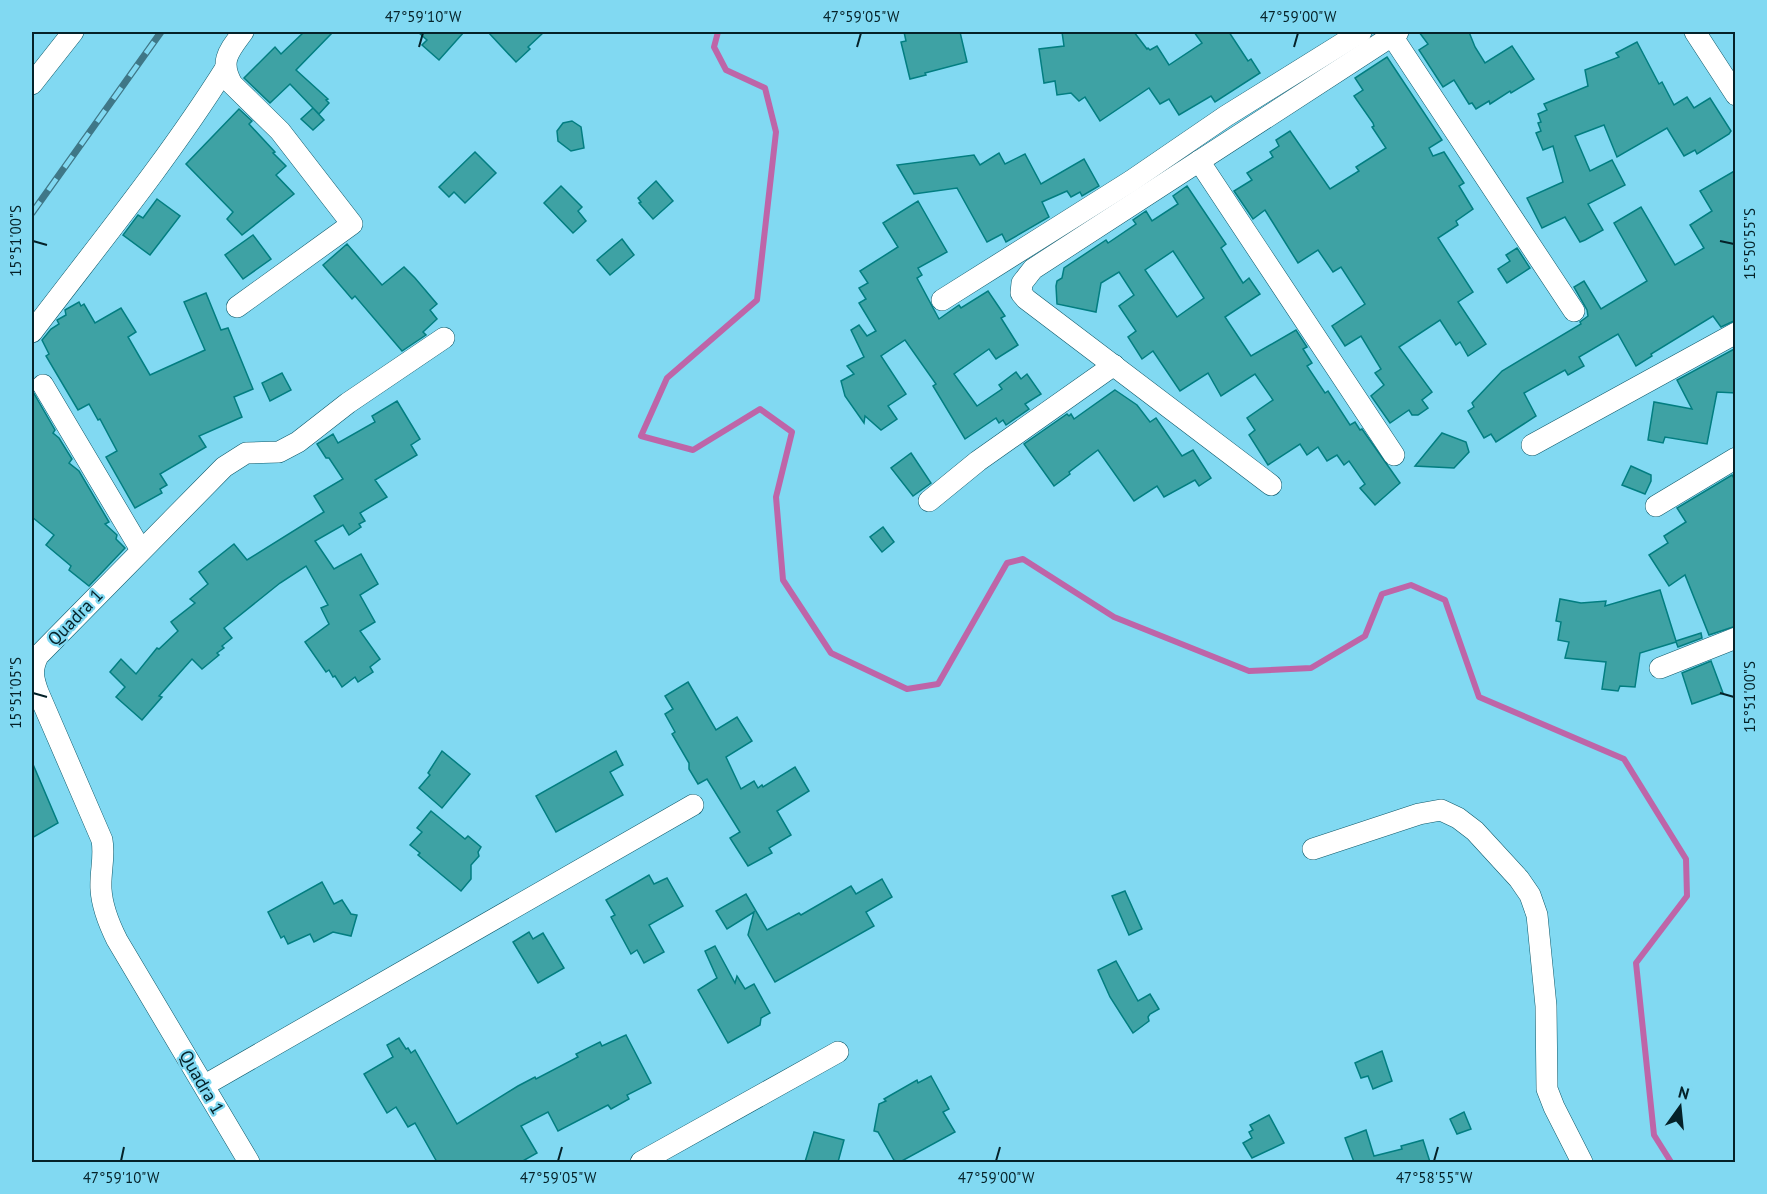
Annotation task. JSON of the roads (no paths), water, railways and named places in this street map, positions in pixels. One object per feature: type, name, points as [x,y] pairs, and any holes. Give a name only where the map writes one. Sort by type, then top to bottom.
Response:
[{"type":"street","points":[[32,84],[72,32]]},
{"type":"street","points":[[237,307],[352,224],[280,131],[232,84],[225,69],[225,61],[243,32]]},
{"type":"street","points":[[942,300],[1131,181],[1226,116],[1361,32]]},
{"type":"street","points":[[1695,32],[1736,95]]},
{"type":"street","points":[[1271,485],[1026,298],[1021,293],[1022,283],[1033,269],[1395,34],[1574,311]]},
{"type":"street","points":[[32,332],[131,204],[194,117],[225,69]]},
{"type":"street","points":[[1200,161],[1394,455]]},
{"type":"street","points":[[1532,445],[1736,333]]},
{"type":"street","name":"Quadra 1","points":[[249,1162],[117,940],[108,921],[101,889],[104,855],[102,840],[32,676],[33,666],[38,656],[141,550],[214,476],[236,458],[246,453],[279,452],[292,446],[348,403],[444,338]]},
{"type":"street","points":[[929,501],[978,461],[1114,365]]},
{"type":"street","points":[[43,386],[141,550]]},
{"type":"street","points":[[1656,506],[1736,458]]},
{"type":"street","points":[[1660,668],[1736,638]]},
{"type":"street","points":[[205,1085],[693,804]]},
{"type":"street","points":[[1313,849],[1419,814],[1441,810],[1458,818],[1475,831],[1519,879],[1530,895],[1537,915],[1546,1006],[1547,1089],[1582,1162]]},
{"type":"street","points":[[641,1162],[838,1052]]},
{"type":"waterway","points":[[718,32],[714,47],[726,70],[765,88],[776,132],[757,300],[667,378],[641,436],[693,450],[760,409],[792,432],[776,497],[783,580],[831,653],[907,689],[938,684],[1007,563],[1023,559],[1114,617],[1249,671],[1311,668],[1365,636],[1382,594],[1411,585],[1445,600],[1479,697],[1624,759],[1686,859],[1687,896],[1636,963],[1654,1135],[1671,1162]]},
{"type":"railway","points":[[32,213],[161,32]]}]
